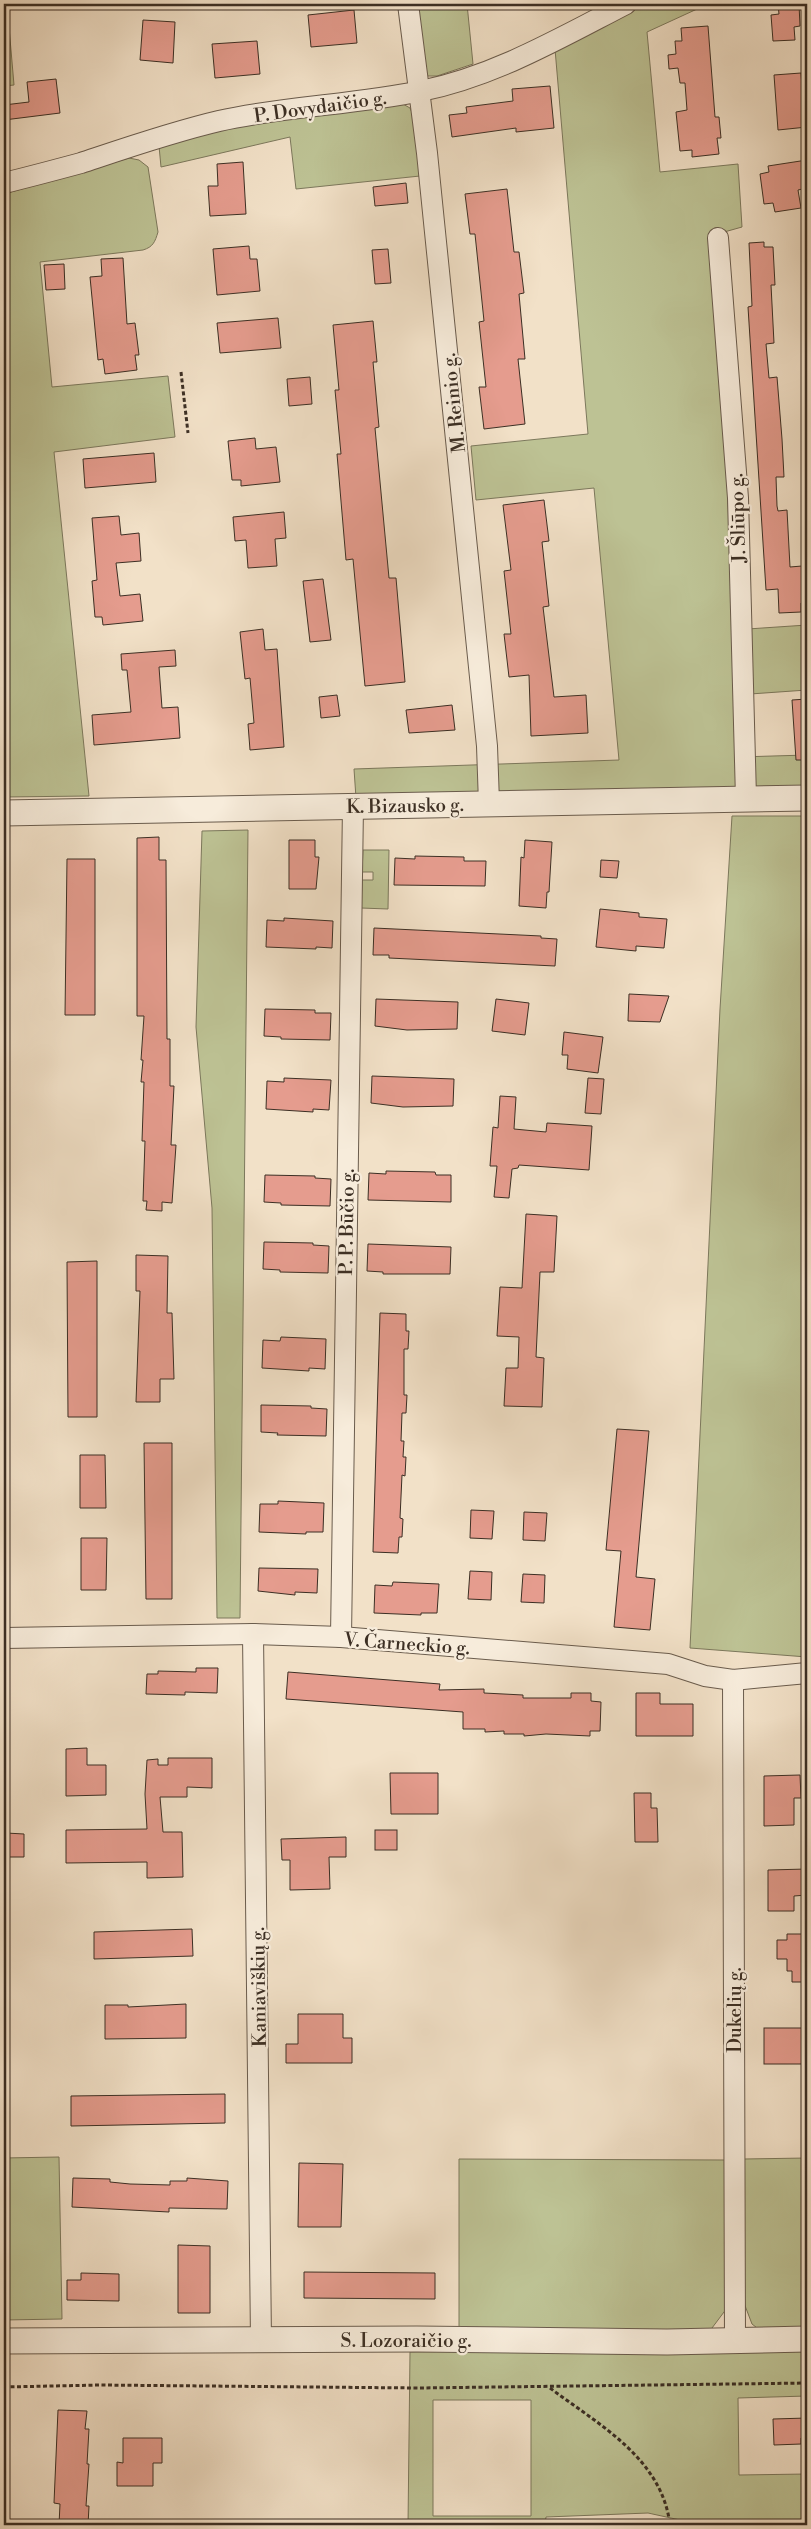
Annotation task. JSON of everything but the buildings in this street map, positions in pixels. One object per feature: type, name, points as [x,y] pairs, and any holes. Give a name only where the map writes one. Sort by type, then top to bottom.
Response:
[{"type":"street","name":"M. Reinio g.","points":[[408,4],[420,91],[486,736],[489,803]]},
{"type":"street","name":"P. Dovydaičio g.","points":[[4,183],[78,164],[182,130],[220,121],[272,111],[420,91],[453,83],[500,67],[626,4]]},
{"type":"street","name":"J. Šliūpo g.","points":[[718,238],[738,498],[746,798]]},
{"type":"street","name":"K. Bizausko g.","points":[[4,813],[807,798]]},
{"type":"street","name":"P. P. Būčio g.","points":[[341,1637],[353,806]]},
{"type":"street","name":"V. Čarneckio g.","points":[[4,1638],[253,1634],[341,1637],[668,1664],[705,1676],[733,1680],[807,1673]]},
{"type":"street","name":"Kaniaviškių g.","points":[[253,1634],[261,2341]]},
{"type":"street","name":"Dukelių g.","points":[[733,1680],[735,2341]]},
{"type":"street","name":"S. Lozoraičio g.","points":[[4,2341],[735,2341],[807,2339]]},
{"type":"path","points":[[181,372],[188,433]]},
{"type":"path","points":[[4,2387],[100,2385],[550,2387],[807,2383]]},
{"type":"path","points":[[550,2387],[634,2452],[653,2475],[668,2506],[670,2525]]},
{"type":"green space","points":[[4,4],[7,4],[14,85],[4,86]]},
{"type":"green space","points":[[417,4],[467,4],[473,64],[437,76],[428,76],[422,69]]},
{"type":"green space","points":[[637,4],[708,4],[647,32],[660,172],[738,164],[742,227],[710,236],[727,474],[733,630],[807,625],[807,690],[736,695],[739,757],[807,755],[807,789],[356,798],[354,769],[619,760],[594,488],[476,500],[471,446],[588,434],[555,49]]},
{"type":"green space","points":[[403,104],[410,108],[414,117],[420,176],[296,189],[290,137],[161,167],[159,146],[236,123]]},
{"type":"green space","points":[[129,158],[139,160],[148,167],[158,232],[156,239],[153,244],[143,250],[40,262],[52,387],[168,376],[175,437],[54,452],[89,796],[4,797],[4,194]]},
{"type":"green space","points":[[732,816],[807,816],[807,1657],[690,1648],[720,1009]]},
{"type":"green space","points":[[248,830],[240,1618],[217,1618],[212,1208],[196,1027],[202,831]]},
{"type":"green space","points":[[363,850],[389,850],[388,909],[361,908],[362,880],[373,880],[373,872],[362,872]]},
{"type":"green space","points":[[59,2157],[62,2319],[4,2320],[4,2158]]},
{"type":"green space","points":[[807,2158],[807,2330],[761,2331],[752,2324],[744,2303],[744,2159]]},
{"type":"green space","points":[[459,2159],[725,2160],[727,2308],[709,2332],[459,2330]]},
{"type":"green space","points":[[807,2346],[807,2396],[738,2398],[739,2475],[807,2474],[807,2525],[703,2525],[648,2513],[546,2517],[545,2525],[408,2525],[410,2352]],"holes":[[[433,2400],[531,2400],[531,2516],[433,2516]]]}]
